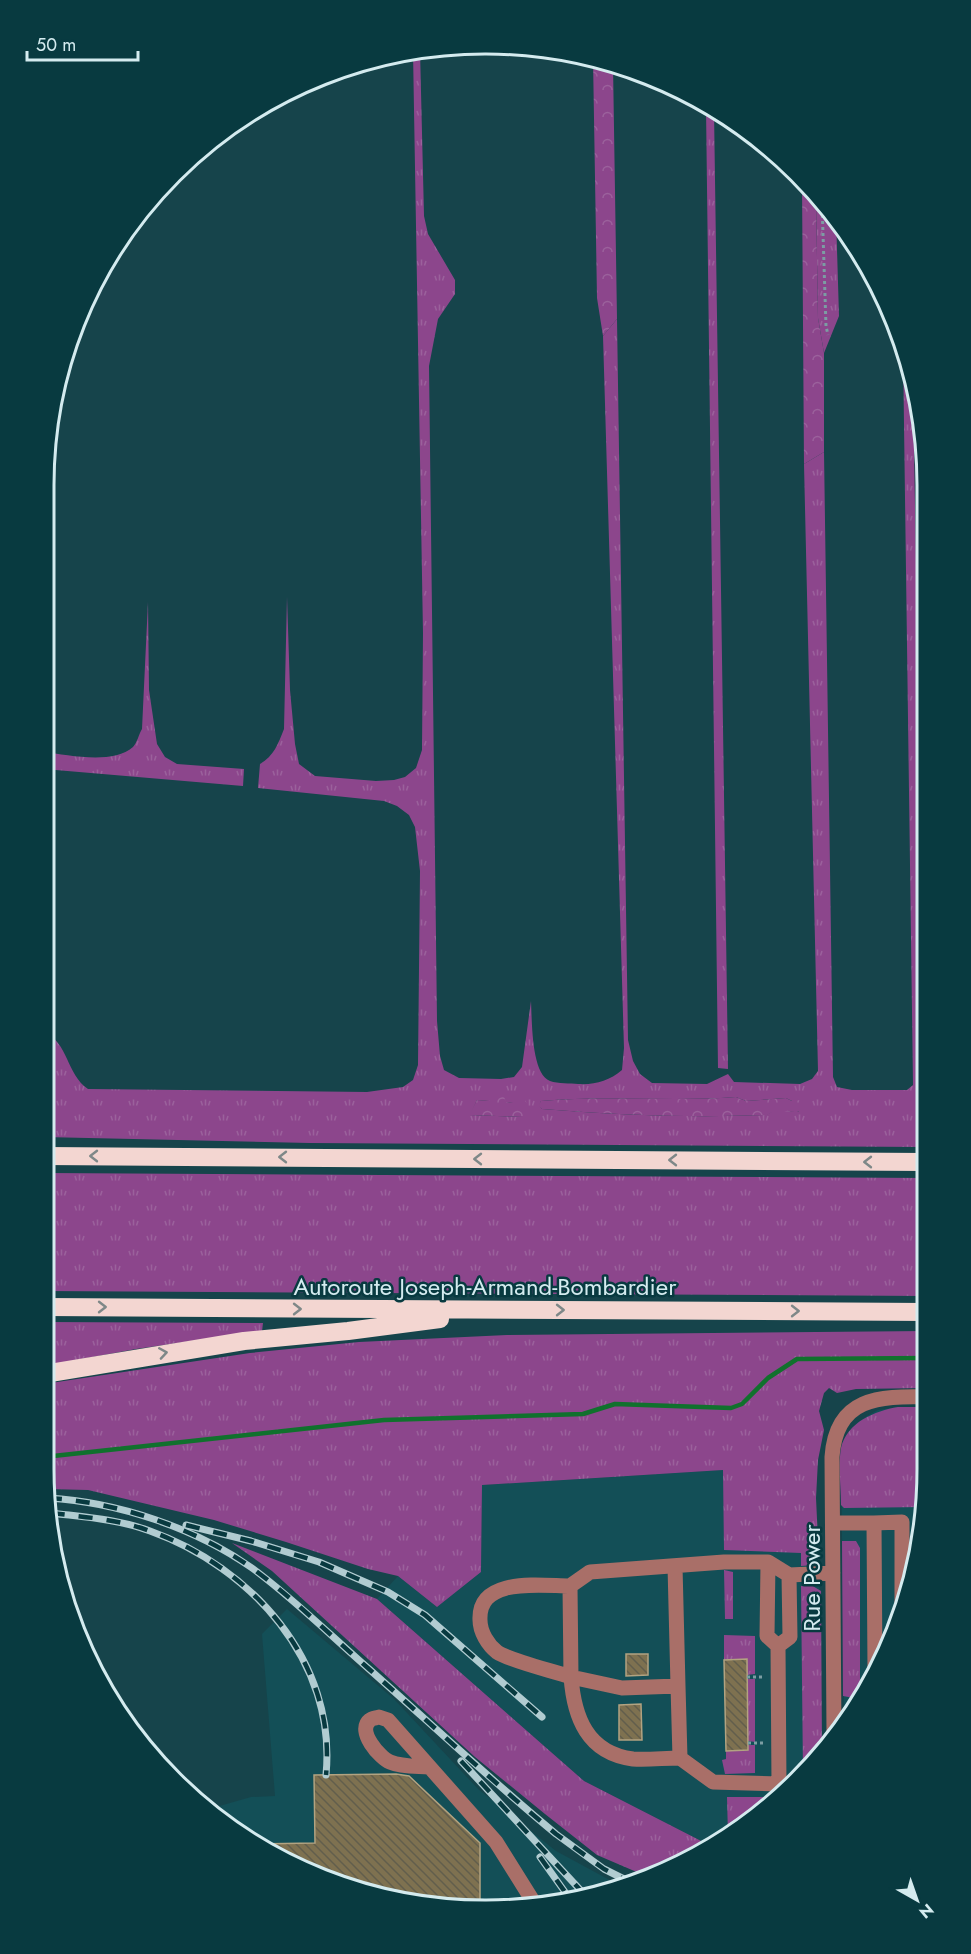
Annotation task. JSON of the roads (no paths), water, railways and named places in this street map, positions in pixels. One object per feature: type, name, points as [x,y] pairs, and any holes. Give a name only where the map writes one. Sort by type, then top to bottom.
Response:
[{"type":"highway","points":[[54,1156],[917,1162]]},
{"type":"highway","name":"Autoroute Joseph-Armand-Bombardier","points":[[54,1307],[917,1312]]},
{"type":"highway","points":[[54,1372],[244,1341],[348,1332],[502,1310]]},
{"type":"street","name":"Rue Power","points":[[838,1717],[833,1573],[832,1456],[834,1439],[840,1424],[849,1413],[861,1405],[875,1399],[894,1396],[917,1397]]},
{"type":"street","points":[[874,1522],[875,1655]]},
{"type":"street","points":[[833,1523],[902,1522],[902,1580]]},
{"type":"street","points":[[678,1686],[622,1688],[571,1677],[498,1652],[484,1636],[480,1625],[480,1614],[492,1595],[507,1587],[570,1586],[590,1572],[724,1562],[768,1562],[789,1575],[833,1573]]},
{"type":"street","points":[[768,1562],[767,1636],[778,1646],[786,1779]]},
{"type":"street","points":[[675,1566],[680,1758]]},
{"type":"street","points":[[778,1646],[790,1637],[789,1575]]},
{"type":"street","points":[[570,1586],[573,1701],[586,1731],[604,1749],[633,1759],[680,1758],[713,1782],[780,1784]]},
{"type":"street","points":[[429,1767],[496,1842],[531,1897]]},
{"type":"waterway","points":[[54,1456],[384,1420],[583,1414],[615,1404],[731,1408],[742,1404],[768,1378],[797,1359],[917,1358]]},
{"type":"railway","points":[[55,1499],[101,1505],[155,1519],[206,1541],[252,1568],[297,1604],[556,1834],[604,1869],[621,1878]]},
{"type":"railway","points":[[57,1514],[113,1521],[150,1531],[187,1547],[222,1568],[253,1594],[280,1624],[302,1657],[317,1694],[326,1733],[326,1775]]},
{"type":"railway","points":[[186,1525],[251,1541],[319,1562],[388,1592],[425,1615],[542,1717]]},
{"type":"railway","points":[[461,1761],[580,1889]]},
{"type":"railway","points":[[540,1857],[565,1893]]}]
